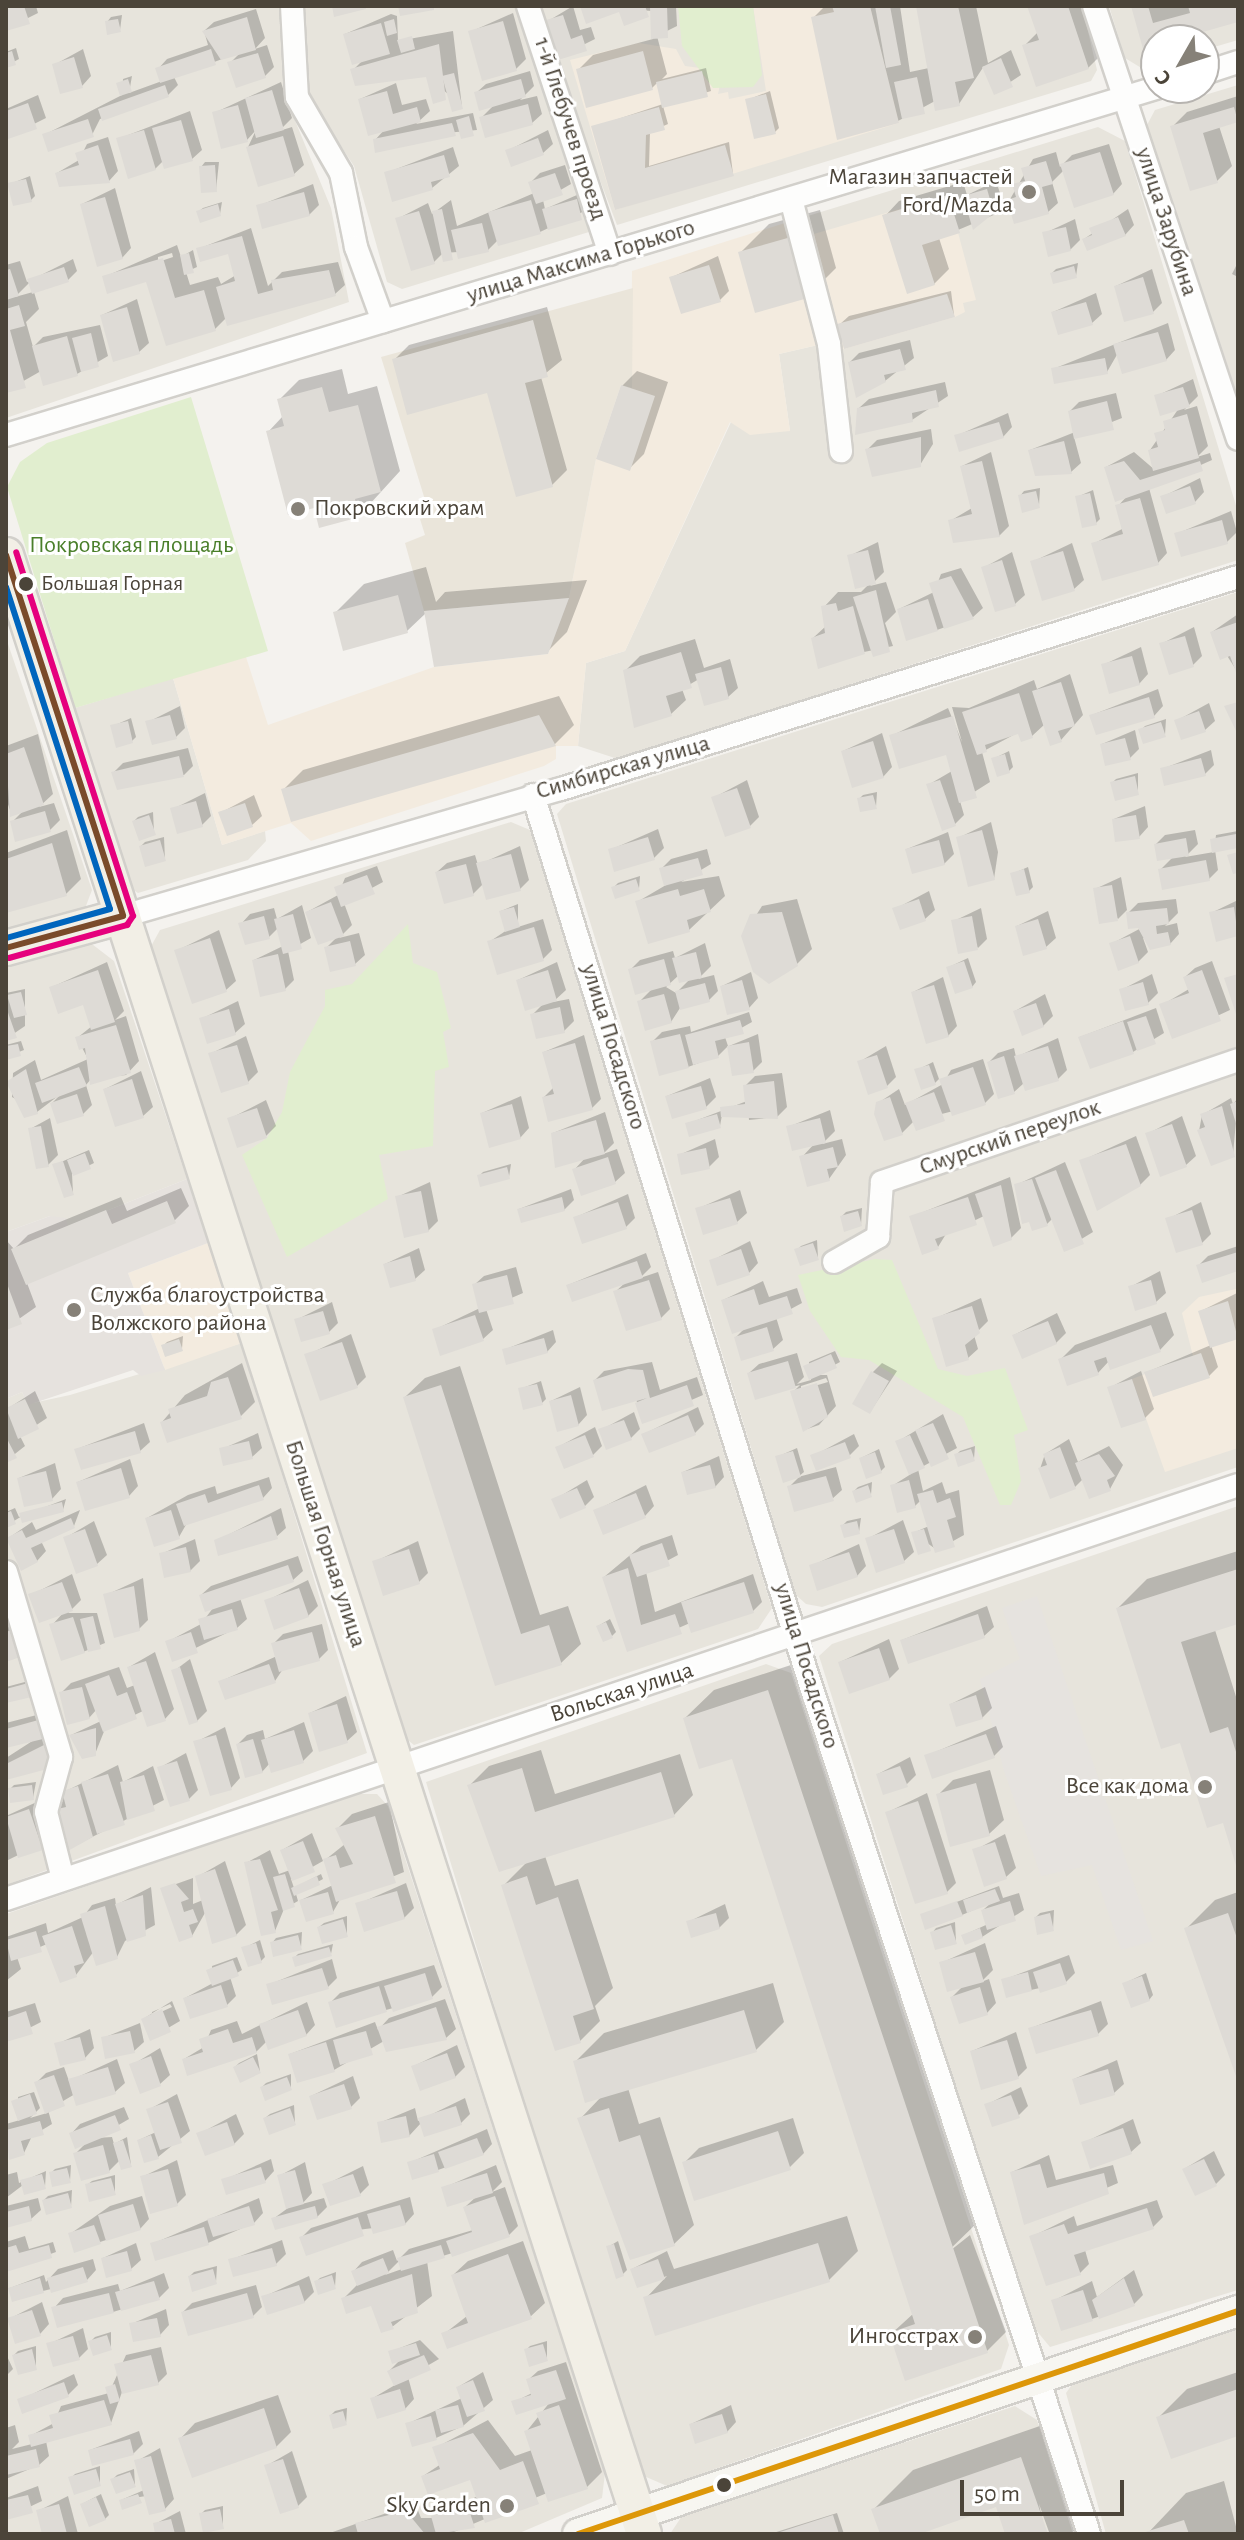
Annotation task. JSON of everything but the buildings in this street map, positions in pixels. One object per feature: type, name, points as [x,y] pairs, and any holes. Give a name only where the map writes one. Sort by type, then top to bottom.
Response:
[{"type":"main road","name":"Большая Горная улица","points":[[6,555],[641,2524]]},
{"type":"main road","name":"Симбирская улица","points":[[6,948],[123,916]]},
{"type":"street","points":[[292,6],[297,97],[341,173],[356,247],[383,321]]},
{"type":"street","name":"1-й Глебучев проезд","points":[[528,6],[610,254]]},
{"type":"street","name":"улица Зарубина","points":[[1094,6],[1238,439]]},
{"type":"street","name":"улица Максима Горького","points":[[6,435],[1140,93]]},
{"type":"street","points":[[791,199],[821,301],[839,397],[841,451]]},
{"type":"street","name":"Симбирская улица","points":[[123,916],[533,795],[1238,577]]},
{"type":"street","name":"улица Посадского","points":[[533,795],[794,1635],[1089,2534]]},
{"type":"street","name":"Смурский переулок","points":[[834,1262],[878,1237],[882,1182],[1238,1060]]},
{"type":"street","name":"Вольская улица","points":[[6,1899],[1238,1485]]},
{"type":"street","points":[[6,1572],[61,1757],[46,1812],[63,1879]]},
{"type":"street","points":[[578,2534],[641,2524],[1038,2377],[1238,2311]]},
{"type":"shaded area","points":[[6,6],[285,6],[287,101],[331,208],[349,302],[6,418]]},
{"type":"shaded area","points":[[303,6],[522,6],[589,232],[402,289],[387,282],[354,166],[307,95]]},
{"type":"shaded area","points":[[534,6],[1082,6],[1097,70],[1091,81],[617,225]]},
{"type":"shaded area","points":[[753,6],[870,6],[899,123],[615,210],[570,60],[639,43],[676,49],[685,66],[723,71],[718,94],[728,92],[729,99],[766,91]]},
{"type":"shaded area","points":[[1109,6],[1238,6],[1238,40],[1220,45],[1220,24],[1140,24],[1140,67],[1125,58]]},
{"type":"shaded area","points":[[1238,85],[1238,397],[1147,125],[1155,110],[1175,104],[1220,104],[1220,90]]},
{"type":"shaded area","points":[[1098,127],[1125,141],[1238,512],[1238,560],[618,759],[578,746],[586,663],[625,651],[731,422],[790,431],[779,354],[818,345],[785,223]]},
{"type":"shaded area","points":[[948,195],[976,300],[963,303],[965,312],[955,317],[837,351],[807,236]]},
{"type":"shaded area","points":[[785,223],[818,345],[779,354],[790,431],[750,435],[730,422],[625,651],[586,663],[578,746],[556,746],[556,759],[544,766],[311,841],[291,823],[222,845],[173,678],[246,657],[268,725],[434,667],[548,654],[569,598],[596,459],[621,385],[631,388],[632,271]]},
{"type":"shaded area","points":[[633,288],[632,388],[621,385],[596,459],[569,598],[424,611],[405,543],[425,535],[420,519],[430,516],[381,357]]},
{"type":"shaded area","points":[[1238,592],[1238,1467],[822,1607],[806,1604],[796,1595],[557,814],[566,804]]},
{"type":"shaded area","points":[[6,638],[92,890],[84,911],[6,935]]},
{"type":"shaded area","points":[[173,678],[222,845],[265,831],[266,841],[248,860],[138,893],[129,887],[75,708]]},
{"type":"shaded area","points":[[511,822],[530,830],[772,1608],[758,1629],[414,1745],[404,1737],[149,950],[160,930]]},
{"type":"shaded area","points":[[88,941],[114,961],[187,1179],[68,1226],[50,1216],[6,1232],[6,966]]},
{"type":"shaded area","name":"Служба благоустройства Волжского района","points":[[187,1179],[208,1243],[128,1273],[165,1370],[141,1376],[133,1370],[28,1405],[22,1392],[6,1399],[6,1232],[50,1216],[66,1218],[68,1226]]},
{"type":"shaded area","points":[[208,1243],[242,1343],[165,1370],[128,1273]]},
{"type":"shaded area","points":[[1236,1289],[1238,1448],[1165,1472],[1132,1379],[1193,1356],[1182,1313],[1199,1297]]},
{"type":"shaded area","points":[[242,1343],[367,1753],[6,1885],[6,1399],[22,1392],[28,1404],[70,1395]]},
{"type":"shaded area","points":[[1238,1506],[1238,2290],[1050,2347],[1031,2324],[819,1656],[832,1644]]},
{"type":"shaded area","points":[[1037,1596],[1153,1941],[1121,1950],[1092,1865],[1041,1876],[1004,1771],[980,1679],[1020,1659],[1002,1608]]},
{"type":"shaded area","points":[[766,1664],[791,1673],[1009,2345],[1001,2369],[667,2486],[637,2473],[426,1782]]},
{"type":"shaded area","points":[[355,1794],[377,1794],[388,1806],[605,2473],[602,2498],[517,2534],[6,2534],[6,1914]]},
{"type":"shaded area","points":[[1238,2326],[1238,2534],[1106,2534],[1066,2393],[1074,2382]]},
{"type":"shaded area","points":[[1015,2406],[1037,2420],[1073,2534],[670,2534],[682,2516]]},
{"type":"green space","points":[[678,6],[753,6],[762,75],[753,87],[713,88],[682,46]]},
{"type":"green space","name":"Покровская площадь","points":[[191,397],[268,651],[75,708],[7,487],[20,462],[47,443]]},
{"type":"green space","points":[[408,924],[413,963],[437,972],[451,1028],[443,1032],[449,1067],[435,1071],[433,1146],[379,1155],[388,1199],[287,1257],[242,1155],[267,1138],[282,1112],[290,1072],[325,1006],[325,990],[352,984]]},
{"type":"green space","points":[[875,1259],[892,1260],[938,1369],[967,1376],[1005,1368],[1028,1430],[1014,1435],[1021,1481],[1011,1505],[1000,1505],[963,1417],[869,1360],[841,1357],[810,1311],[798,1275]]},
{"type":"transit line","points":[[9,958],[127,925],[133,916],[16,552]]},
{"type":"transit line","points":[[6,555],[123,916],[6,948]]},
{"type":"transit line","points":[[6,587],[110,909],[6,938]]},
{"type":"transit line","points":[[578,2534],[1238,2311]]},
{"type":"place","name":"Магазин запчастей Ford/Mazda","points":[[1029,192]]},
{"type":"place","name":"Покровский храм","points":[[298,509]]},
{"type":"place","name":"Большая Горная","points":[[26,584]]},
{"type":"place","name":"Служба благоустройства Волжского района","points":[[74,1310]]},
{"type":"place","name":"Все как дома","points":[[1205,1787]]},
{"type":"place","name":"Ингосстрах","points":[[975,2337]]},
{"type":"place","name":"Sky Garden","points":[[507,2506]]}]
